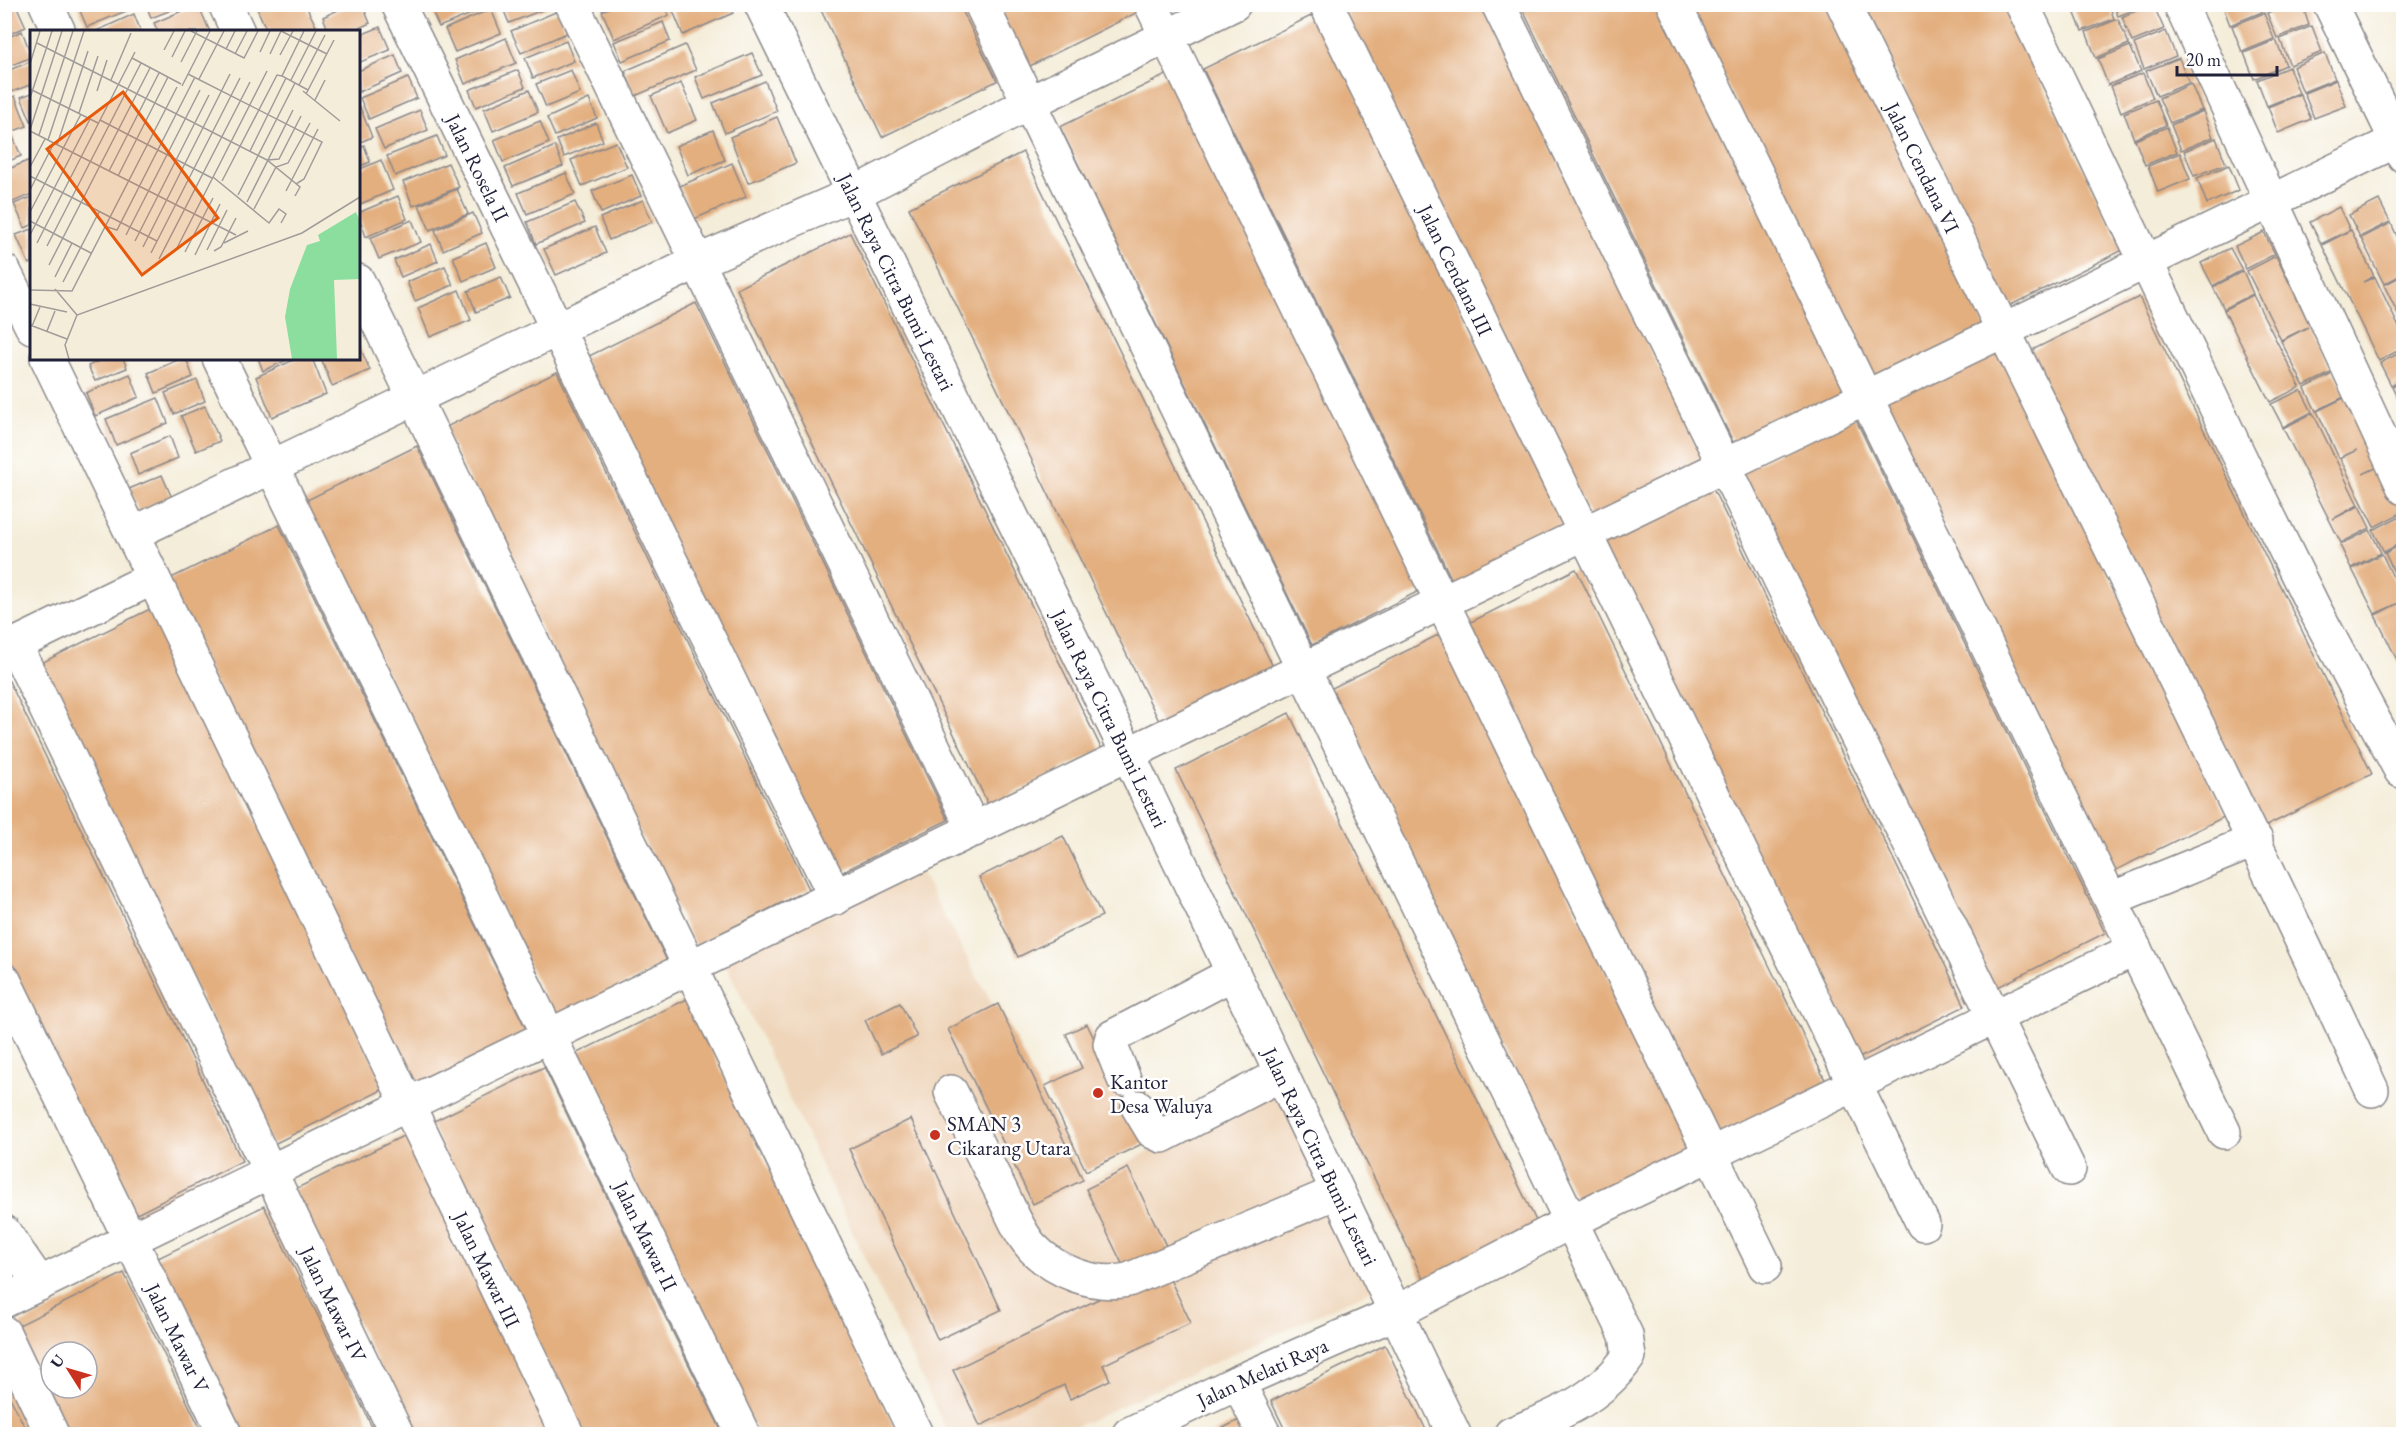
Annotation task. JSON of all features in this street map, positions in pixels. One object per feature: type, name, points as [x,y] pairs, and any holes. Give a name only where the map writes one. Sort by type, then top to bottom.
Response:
[{"type":"street","points":[[46,4],[58,30]]},
{"type":"street","points":[[225,4],[237,30]]},
{"type":"street","name":"Jalan Rosela II","points":[[398,4],[836,898]]},
{"type":"street","points":[[572,4],[974,830]]},
{"type":"street","name":"Jalan Raya Citra Bumi Lestari","points":[[761,4],[1128,754],[1454,1434]]},
{"type":"street","points":[[981,4],[1626,1335],[1629,1356],[1616,1375],[1568,1411],[1511,1434]]},
{"type":"street","points":[[1151,4],[1766,1266]]},
{"type":"street","points":[[132,534],[698,262],[853,194],[1029,103],[1234,4]]},
{"type":"street","name":"Jalan Cendana III","points":[[1326,4],[1923,1224]]},
{"type":"street","points":[[1498,4],[2069,1169]]},
{"type":"street","points":[[1674,4],[2224,1132]]},
{"type":"street","name":"Jalan Cendana VI","points":[[1843,4],[2002,331],[2256,840],[2372,1090]]},
{"type":"street","points":[[2022,4],[2314,608],[2401,771]]},
{"type":"street","points":[[2180,4],[2403,488]]},
{"type":"street","points":[[4,1301],[2272,200],[2401,145],[2330,4]]},
{"type":"street","points":[[4,271],[30,323]]},
{"type":"street","points":[[360,284],[916,1434]]},
{"type":"street","name":"Jalan Mawar III","points":[[48,360],[567,1434]]},
{"type":"street","name":"Jalan Mawar II","points":[[220,360],[743,1434]]},
{"type":"street","points":[[10,648],[153,578]]},
{"type":"street","name":"Jalan Mawar IV","points":[[10,648],[397,1434]]},
{"type":"street","points":[[2110,899],[2256,840]]},
{"type":"street","name":"Jalan Melati Raya","points":[[1129,1434],[1238,1382],[1395,1313],[1572,1221],[2135,949]]},
{"type":"street","points":[[1232,974],[1112,1037],[1110,1044],[1131,1093],[1153,1132],[1162,1136],[1280,1075]]},
{"type":"street","name":"Jalan Mawar V","points":[[4,980],[225,1434]]},
{"type":"street","points":[[951,1092],[1016,1221],[1032,1246],[1060,1268],[1091,1280],[1114,1283],[1128,1280],[1336,1192]]},
{"type":"street","points":[[4,1232],[40,1284]]},
{"type":"street","points":[[4,1333],[52,1434]]},
{"type":"street","points":[[1238,1382],[1264,1434]]},
{"type":"shaded area","name":"SMAN 3 Cikarang Utara","points":[[915,862],[1088,1182],[1276,1088],[1376,1288],[1060,1434],[948,1434],[724,960]]},
{"type":"building","points":[[77,4],[131,4],[133,8],[87,27]]},
{"type":"building","points":[[146,4],[184,4],[184,5],[151,18]]},
{"type":"building","points":[[198,4],[209,30],[157,30],[154,23]]},
{"type":"building","points":[[259,4],[305,4],[318,30],[266,29],[256,6]]},
{"type":"building","points":[[351,4],[362,4],[370,23],[354,30],[328,30],[323,17]]},
{"type":"building","points":[[429,4],[493,4],[493,5],[439,27]]},
{"type":"building","points":[[505,4],[549,4],[550,7],[509,23],[502,6]]},
{"type":"building","points":[[618,4],[664,4],[669,15],[614,39],[602,11]]},
{"type":"building","points":[[675,4],[729,4],[733,13],[683,35],[671,6]]},
{"type":"building","points":[[818,4],[959,4],[997,81],[882,137]]},
{"type":"building","points":[[995,4],[1137,4],[1140,11],[1026,68]]},
{"type":"building","points":[[1341,4],[1482,4],[1704,461],[1590,517]]},
{"type":"building","points":[[1520,4],[1661,4],[1851,395],[1738,452]]},
{"type":"building","points":[[1688,4],[1829,4],[1987,330],[1874,386]]},
{"type":"building","points":[[1862,4],[2003,4],[2123,250],[2009,306]]},
{"type":"building","points":[[2109,4],[2114,19],[2082,31],[2072,6]]},
{"type":"building","points":[[2113,4],[2147,4],[2147,5],[2118,16]]},
{"type":"building","points":[[2153,4],[2164,29],[2132,42],[2122,17]]},
{"type":"building","points":[[2222,4],[2259,4],[2262,12],[2230,25]]},
{"type":"building","points":[[2287,4],[2302,4],[2309,25],[2277,38],[2267,13]]},
{"type":"building","points":[[17,7],[26,27],[4,36],[4,13]]},
{"type":"building","points":[[491,9],[501,33],[455,52],[445,29]]},
{"type":"building","points":[[558,11],[567,33],[521,53],[511,31]]},
{"type":"building","points":[[1317,13],[1568,530],[1455,586],[1203,69]]},
{"type":"building","points":[[2264,13],[2274,39],[2242,52],[2232,26]]},
{"type":"building","points":[[134,14],[140,30],[98,30]]},
{"type":"building","points":[[2118,19],[2129,44],[2096,58],[2086,32]]},
{"type":"building","points":[[663,22],[670,41],[622,61],[614,42]]},
{"type":"building","points":[[2312,26],[2322,52],[2290,65],[2280,39]]},
{"type":"building","points":[[380,27],[390,50],[360,62],[360,35]]},
{"type":"building","points":[[22,31],[30,58],[4,68],[4,39]]},
{"type":"building","points":[[2166,31],[2176,56],[2144,69],[2134,44]]},
{"type":"building","points":[[506,38],[516,63],[465,84],[455,60]]},
{"type":"building","points":[[2276,40],[2286,65],[2254,79],[2244,53]]},
{"type":"building","points":[[566,41],[574,61],[533,78],[525,58]]},
{"type":"building","points":[[685,45],[696,70],[635,96],[625,71]]},
{"type":"building","points":[[2130,46],[2141,71],[2108,85],[2098,59]]},
{"type":"building","points":[[752,53],[762,75],[704,99],[695,77]]},
{"type":"building","points":[[2325,53],[2335,79],[2303,92],[2293,67]]},
{"type":"building","points":[[395,55],[402,73],[360,92],[360,70]]},
{"type":"building","points":[[2179,58],[2189,83],[2157,96],[2146,71]]},
{"type":"building","points":[[30,62],[30,85],[12,92],[4,72]]},
{"type":"building","points":[[2289,67],[2299,93],[2267,106],[2257,80]]},
{"type":"building","points":[[518,70],[525,87],[476,107],[469,90]]},
{"type":"building","points":[[571,70],[580,93],[546,107],[536,84]]},
{"type":"building","points":[[1174,71],[1425,588],[1312,645],[1060,127]]},
{"type":"building","points":[[2143,73],[2153,98],[2121,112],[2111,86]]},
{"type":"building","points":[[408,78],[417,98],[369,119],[360,98]]},
{"type":"building","points":[[2336,80],[2346,106],[2314,118],[2304,93]]},
{"type":"building","points":[[765,81],[777,111],[725,133],[713,103]]},
{"type":"building","points":[[681,83],[697,120],[667,133],[651,96]]},
{"type":"building","points":[[2191,84],[2202,110],[2170,123],[2159,98]]},
{"type":"building","points":[[529,90],[538,112],[493,131],[484,109]]},
{"type":"building","points":[[30,94],[30,119],[21,97]]},
{"type":"building","points":[[2300,94],[2311,119],[2278,133],[2268,107]]},
{"type":"building","points":[[15,96],[27,126],[11,132],[21,156],[4,163],[4,100]]},
{"type":"building","points":[[589,99],[597,118],[555,136],[547,118]]},
{"type":"building","points":[[2156,100],[2166,125],[2134,139],[2124,113]]},
{"type":"building","points":[[360,107],[372,137],[360,142]]},
{"type":"building","points":[[420,110],[428,130],[384,149],[375,129]]},
{"type":"building","points":[[2203,111],[2213,137],[2181,150],[2171,125]]},
{"type":"building","points":[[777,117],[796,163],[748,183],[730,137]]},
{"type":"building","points":[[540,121],[549,143],[503,162],[494,140]]},
{"type":"building","points":[[596,123],[603,141],[564,157],[557,140]]},
{"type":"building","points":[[2167,127],[2177,152],[2145,165],[2135,140]]},
{"type":"building","points":[[713,130],[725,160],[688,175],[676,146]]},
{"type":"building","points":[[437,136],[445,155],[395,176],[387,156]]},
{"type":"building","points":[[2216,138],[2226,164],[2194,176],[2184,151]]},
{"type":"building","points":[[616,142],[627,167],[582,186],[571,160]]},
{"type":"building","points":[[364,145],[370,162],[360,166],[360,147]]},
{"type":"building","points":[[555,146],[563,166],[513,186],[505,168]]},
{"type":"building","points":[[1023,152],[1274,669],[1161,725],[909,208]]},
{"type":"building","points":[[2180,153],[2190,179],[2158,192],[2148,166]]},
{"type":"building","points":[[30,160],[30,195],[6,205],[4,171]]},
{"type":"building","points":[[381,160],[393,190],[360,204],[360,169]]},
{"type":"building","points":[[448,163],[459,187],[413,206],[403,182]]},
{"type":"building","points":[[732,163],[746,197],[694,219],[680,186]]},
{"type":"building","points":[[2229,165],[2239,190],[2207,204],[2197,178]]},
{"type":"building","points":[[566,173],[575,194],[527,214],[518,193]]},
{"type":"building","points":[[632,175],[641,196],[601,213],[592,191]]},
{"type":"building","points":[[457,189],[468,214],[430,230],[419,205]]},
{"type":"building","points":[[398,196],[407,219],[366,237],[360,212]]},
{"type":"building","points":[[30,198],[30,226],[25,228],[14,204]]},
{"type":"building","points":[[643,200],[652,222],[609,240],[600,218]]},
{"type":"building","points":[[2379,200],[2390,222],[2360,237],[2349,215]]},
{"type":"building","points":[[575,202],[585,223],[536,244],[527,222]]},
{"type":"building","points":[[2339,207],[2350,230],[2321,244],[2310,222]]},
{"type":"building","points":[[473,213],[482,233],[443,250],[435,230]]},
{"type":"building","points":[[412,220],[421,242],[379,259],[370,238]]},
{"type":"building","points":[[2391,223],[2403,250],[2403,274],[2384,284],[2361,238]]},
{"type":"building","points":[[595,227],[606,253],[556,275],[544,249]]},
{"type":"building","points":[[30,230],[30,264],[29,264],[16,235]]},
{"type":"building","points":[[2351,230],[2374,276],[2363,282],[2375,277],[2403,336],[2403,348],[2379,361],[2322,245]]},
{"type":"building","points":[[2264,232],[2275,254],[2246,269],[2235,246]]},
{"type":"building","points":[[850,233],[1102,750],[989,806],[737,289]]},
{"type":"building","points":[[486,243],[496,267],[463,281],[453,257]]},
{"type":"building","points":[[431,244],[438,261],[401,277],[394,260]]},
{"type":"building","points":[[2230,248],[2242,270],[2213,286],[2201,263]]},
{"type":"building","points":[[2276,256],[2333,372],[2304,386],[2281,341],[2308,327],[2281,340],[2247,271]]},
{"type":"building","points":[[445,266],[453,285],[415,301],[407,282]]},
{"type":"building","points":[[2243,271],[2253,294],[2224,309],[2213,287]]},
{"type":"building","points":[[2403,275],[2403,324],[2384,285]]},
{"type":"building","points":[[501,277],[510,298],[476,312],[468,291]]},
{"type":"building","points":[[459,290],[471,320],[430,337],[418,308]]},
{"type":"building","points":[[2253,295],[2300,387],[2270,402],[2224,310]]},
{"type":"building","points":[[2139,297],[2372,774],[2258,830],[2026,353]]},
{"type":"building","points":[[696,303],[948,820],[834,876],[583,359]]},
{"type":"building","points":[[1994,339],[2226,816],[2112,872],[1880,395]]},
{"type":"building","points":[[360,348],[370,370],[332,386],[322,360],[360,360]]},
{"type":"building","points":[[2403,351],[2403,379],[2391,385],[2380,363]]},
{"type":"building","points":[[101,360],[124,360],[127,368],[95,381],[88,366]]},
{"type":"building","points":[[177,360],[187,360],[193,377],[156,393],[148,373]]},
{"type":"building","points":[[259,360],[287,360],[263,371]]},
{"type":"building","points":[[294,360],[313,360],[326,394],[272,417],[256,377]]},
{"type":"building","points":[[557,372],[809,889],[695,946],[444,428]]},
{"type":"building","points":[[2334,373],[2346,396],[2316,411],[2305,388]]},
{"type":"building","points":[[130,374],[139,397],[95,416],[86,393]]},
{"type":"building","points":[[197,380],[205,401],[174,414],[165,393]]},
{"type":"building","points":[[2403,381],[2403,409],[2392,386]]},
{"type":"building","points":[[2301,390],[2312,412],[2283,427],[2271,404]]},
{"type":"building","points":[[2346,397],[2403,512],[2374,527],[2340,458],[2357,450],[2339,458],[2317,411]]},
{"type":"building","points":[[158,398],[168,423],[116,445],[106,419]]},
{"type":"building","points":[[205,406],[220,441],[196,451],[181,416]]},
{"type":"building","points":[[2313,413],[2358,505],[2333,519],[2359,506],[2370,528],[2341,543],[2283,428]]},
{"type":"building","points":[[1854,416],[2105,933],[1992,990],[1740,472]]},
{"type":"building","points":[[170,436],[178,458],[138,475],[130,453]]},
{"type":"building","points":[[417,446],[668,963],[555,1019],[303,502]]},
{"type":"building","points":[[162,475],[172,498],[139,512],[129,489]]},
{"type":"building","points":[[1713,489],[1965,1006],[1851,1062],[1600,545]]},
{"type":"building","points":[[2402,515],[2403,542],[2384,552],[2373,530]]},
{"type":"building","points":[[279,525],[528,1033],[416,1093],[165,581]]},
{"type":"building","points":[[2370,530],[2381,553],[2351,568],[2340,545]]},
{"type":"building","points":[[2403,544],[2403,572],[2396,576],[2385,553]]},
{"type":"building","points":[[2382,554],[2403,598],[2403,672],[2375,615],[2401,602],[2375,614],[2352,569]]},
{"type":"building","points":[[1576,569],[1828,1086],[1714,1143],[1463,626]]},
{"type":"building","points":[[152,608],[386,1088],[272,1145],[39,664]]},
{"type":"building","points":[[1442,633],[1693,1151],[1580,1207],[1328,690]]},
{"type":"building","points":[[9,681],[242,1161],[129,1218],[4,963],[4,683]]},
{"type":"building","points":[[1289,713],[1541,1231],[1427,1287],[1176,770]]},
{"type":"building","points":[[1063,836],[1102,916],[1018,957],[979,877]]},
{"type":"building","points":[[687,999],[898,1434],[757,1434],[573,1055]]},
{"type":"building","points":[[900,1003],[917,1037],[881,1054],[865,1020]]},
{"type":"building","points":[[998,1004],[1083,1180],[1033,1204],[948,1029]]},
{"type":"building","name":"Kantor Desa Waluya","points":[[1087,1024],[1116,1084],[1137,1073],[1150,1100],[1144,1143],[1086,1171],[1045,1086],[1082,1068],[1066,1034]]},
{"type":"building","points":[[544,1067],[723,1434],[581,1434],[430,1123]]},
{"type":"building","points":[[911,1119],[1001,1310],[938,1340],[849,1149]]},
{"type":"building","points":[[407,1134],[554,1434],[412,1434],[293,1190]]},
{"type":"building","points":[[1128,1168],[1170,1254],[1127,1274],[1086,1189]]},
{"type":"building","points":[[264,1206],[375,1434],[234,1434],[150,1262]]},
{"type":"building","points":[[1164,1267],[1191,1323],[1103,1365],[1110,1380],[1070,1399],[1064,1385],[980,1426],[953,1370]]},
{"type":"building","points":[[124,1273],[203,1434],[62,1434],[45,1400],[99,1400],[99,1340],[39,1340],[39,1387],[11,1329]]},
{"type":"building","points":[[1385,1345],[1428,1434],[1287,1434],[1271,1401]]},
{"type":"building","points":[[4,1386],[17,1411],[28,1434],[4,1434]]},
{"type":"building","points":[[1249,1415],[1258,1434],[1211,1434]]},
{"type":"place","name":"Kantor Desa Waluya","points":[[1098,1093]]},
{"type":"place","name":"SMAN 3 Cikarang Utara","points":[[935,1135]]}]
